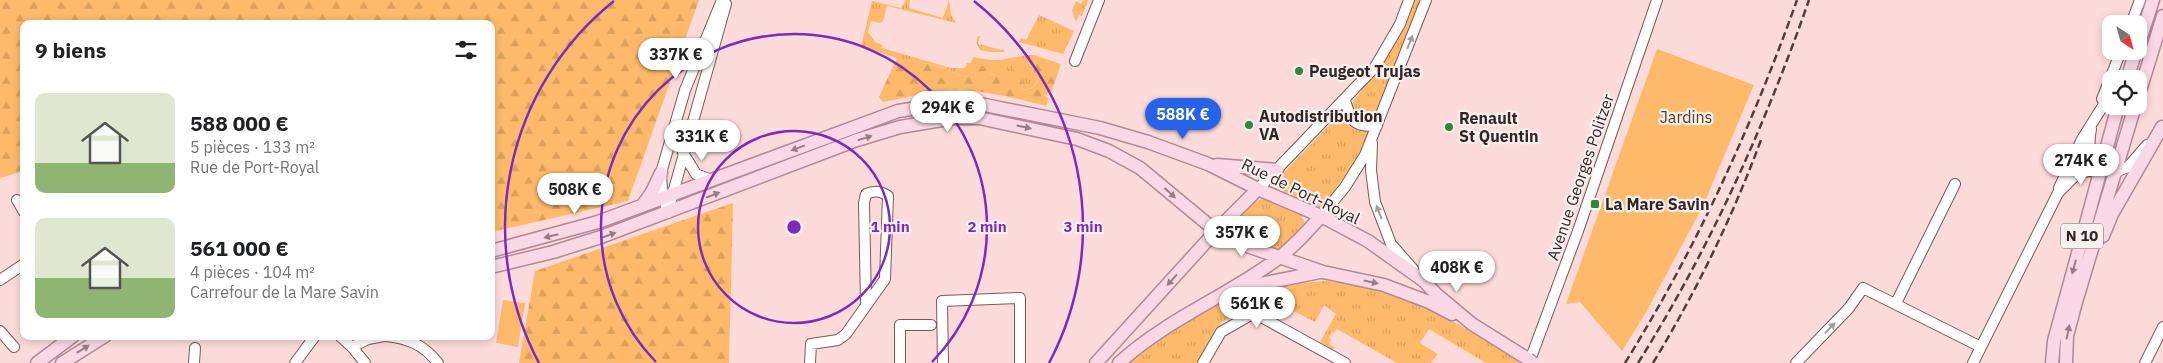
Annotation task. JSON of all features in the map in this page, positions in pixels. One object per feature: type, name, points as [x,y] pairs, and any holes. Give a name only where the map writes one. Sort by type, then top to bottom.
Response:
[{"type":"main road","points":[[2148,15],[2153,0]]},
{"type":"main road","points":[[2147,70],[2161,29],[2163,16]]},
{"type":"main road","name":"Rue de Port-Royal","points":[[495,250],[562,233],[642,206],[898,111],[950,103],[980,104],[1100,128],[1148,142],[1208,164],[1258,189],[1321,216],[1368,241],[1424,281],[1436,294],[1472,324]]},
{"type":"main road","name":"N 10","points":[[2052,363],[2054,341],[2115,115]]},
{"type":"main road","name":"N 10","points":[[2066,363],[2067,336],[2076,302],[2132,115]]},
{"type":"main road","name":"Rue de Port-Royal","points":[[495,266],[553,252],[602,237],[857,140],[892,129],[954,118],[979,118],[1078,139],[1110,151],[1140,168],[1216,231],[1250,247],[1323,272],[1384,285],[1429,302],[1472,324],[1530,362]]},
{"type":"main road","points":[[2076,302],[2084,294],[2112,214],[2162,126]]},
{"type":"main road","points":[[1208,164],[1277,170]]},
{"type":"main road","points":[[642,206],[652,192],[661,173]]},
{"type":"main road","points":[[1096,363],[1216,231],[1258,189]]},
{"type":"main road","points":[[1119,363],[1156,332],[1279,257],[1304,235],[1321,216]]},
{"type":"main road","points":[[1225,291],[1323,272]]},
{"type":"main road","points":[[37,363],[68,340]]},
{"type":"main road","points":[[62,363],[99,340]]},
{"type":"street","points":[[668,213],[668,196],[661,173],[685,90],[722,0]]},
{"type":"street","points":[[668,196],[683,153],[727,0]]},
{"type":"street","points":[[1075,61],[1099,0]]},
{"type":"street","points":[[1258,189],[1375,67],[1400,24],[1409,0]]},
{"type":"street","points":[[1321,216],[1345,187],[1365,155],[1426,0]]},
{"type":"street","name":"Avenue Georges Politzer","points":[[1530,362],[1578,231],[1658,0]]},
{"type":"street","points":[[2134,15],[2140,0]]},
{"type":"street","points":[[2148,42],[2161,29]]},
{"type":"street","points":[[1345,100],[1350,118],[1356,123],[1362,126],[1377,126]]},
{"type":"street","points":[[2058,194],[2060,182],[2102,107]]},
{"type":"street","points":[[2091,126],[2090,153],[2093,162],[2100,169]]},
{"type":"street","points":[[1973,363],[2058,194],[2078,173],[2100,169],[2115,172],[2133,163],[2162,126]]},
{"type":"street","points":[[1373,136],[1372,170],[1375,202],[1391,244],[1424,281]]},
{"type":"street","points":[[683,153],[696,174],[712,180]]},
{"type":"street","points":[[1896,303],[1955,184]]},
{"type":"street","points":[[810,363],[811,344],[838,340],[846,334],[885,279],[888,196],[882,192],[873,191],[866,194],[864,203],[866,305]]},
{"type":"street","points":[[17,200],[20,205]]},
{"type":"street","points":[[0,280],[20,269]]},
{"type":"street","points":[[1796,363],[1849,308],[1863,288],[1981,347]]},
{"type":"street","points":[[943,363],[942,301],[1020,298],[1020,363]]},
{"type":"street","points":[[1204,363],[1221,332],[1254,313],[1345,363]]},
{"type":"street","points":[[900,363],[900,325],[931,325]]},
{"type":"street","points":[[0,331],[14,347]]},
{"type":"street","points":[[2145,363],[2162,332]]},
{"type":"street","points":[[295,363],[312,340]]},
{"type":"street","points":[[344,340],[365,363]]},
{"type":"street","points":[[352,347],[366,340]]},
{"type":"street","points":[[407,340],[417,343],[438,363]]},
{"type":"street","points":[[194,363],[195,348]]},
{"type":"green space","points":[[0,0],[699,0],[628,201],[495,231],[495,20],[20,20],[20,172],[0,178]]},
{"type":"green space","points":[[906,0],[910,0],[909,8],[943,18],[949,0],[951,15],[956,23],[887,6],[883,21],[880,23],[871,21],[868,32],[875,42],[882,45],[882,48],[951,68],[965,68],[967,63],[971,63],[973,57],[1002,60],[1033,55],[1037,56],[1031,73],[1039,79],[1032,87],[1021,89],[1023,78],[1013,81],[976,69],[975,78],[959,75],[943,67],[897,58],[861,47],[872,1],[901,8]]},
{"type":"green space","points":[[1083,0],[1088,0],[1082,16],[1079,15],[1076,22],[1072,10],[1076,1],[1081,4]]},
{"type":"green space","points":[[1415,0],[1422,0],[1376,117],[1370,121],[1356,119],[1350,109],[1353,102],[1395,41]]},
{"type":"green space","points":[[1039,15],[1074,31],[1063,54],[1019,42],[1021,38],[1026,40]]},
{"type":"green space","points":[[978,36],[980,36],[978,44],[1002,50],[1003,48],[1005,52],[980,50],[976,43]]},
{"type":"green space","name":"Jardins","points":[[1657,49],[1754,85],[1703,206],[1645,314],[1622,351],[1580,302],[1566,304]]},
{"type":"green space","points":[[1037,56],[1061,64],[1051,93],[1048,92],[1046,97],[1049,98],[1046,106],[1015,98],[963,90],[933,92],[883,102],[879,97],[897,58],[943,67],[959,75],[975,78],[976,69],[983,66],[990,74],[1013,80],[1013,68],[1018,68],[1023,78],[1021,89],[1027,89],[1032,88],[1039,80],[1031,73]]},
{"type":"green space","points":[[1342,112],[1371,129],[1354,163],[1320,211],[1269,188]]},
{"type":"green space","points":[[1261,199],[1289,206],[1301,215],[1304,220],[1305,226],[1288,244],[1278,249],[1265,248],[1255,244],[1244,239],[1235,231],[1238,221],[1244,212]]},
{"type":"green space","points":[[733,203],[729,363],[519,363],[535,271]]},
{"type":"green space","points":[[1326,281],[1366,286],[1410,301],[1466,329],[1518,361],[1517,363],[1486,363],[1429,329],[1420,343],[1438,354],[1431,363],[1397,363],[1337,329],[1334,333],[1332,332],[1329,338],[1331,339],[1329,344],[1334,347],[1333,350],[1320,342],[1336,314],[1324,305],[1315,322],[1286,307],[1279,319],[1259,309],[1248,309],[1222,322],[1204,349],[1207,352],[1196,363],[1128,363],[1134,357],[1196,316],[1235,296],[1268,287]]},
{"type":"green space","points":[[503,300],[525,303],[518,347],[496,343]]},
{"type":"railway","points":[[1625,363],[1676,276],[1721,186],[1761,94],[1797,0]]},
{"type":"railway","points":[[1638,363],[1712,232],[1734,186],[1774,94],[1809,0]]},
{"type":"railway","points":[[1653,363],[1684,309],[1712,254],[1738,198],[1761,140]]},
{"type":"place","name":"Peugeot Trujas","points":[[1299,71]]},
{"type":"place","name":"Autodistribution VA","points":[[1249,125]]},
{"type":"place","name":"Renault St Quentin","points":[[1449,127]]},
{"type":"place","name":"La Mare Savin","points":[[1595,204]]}]
